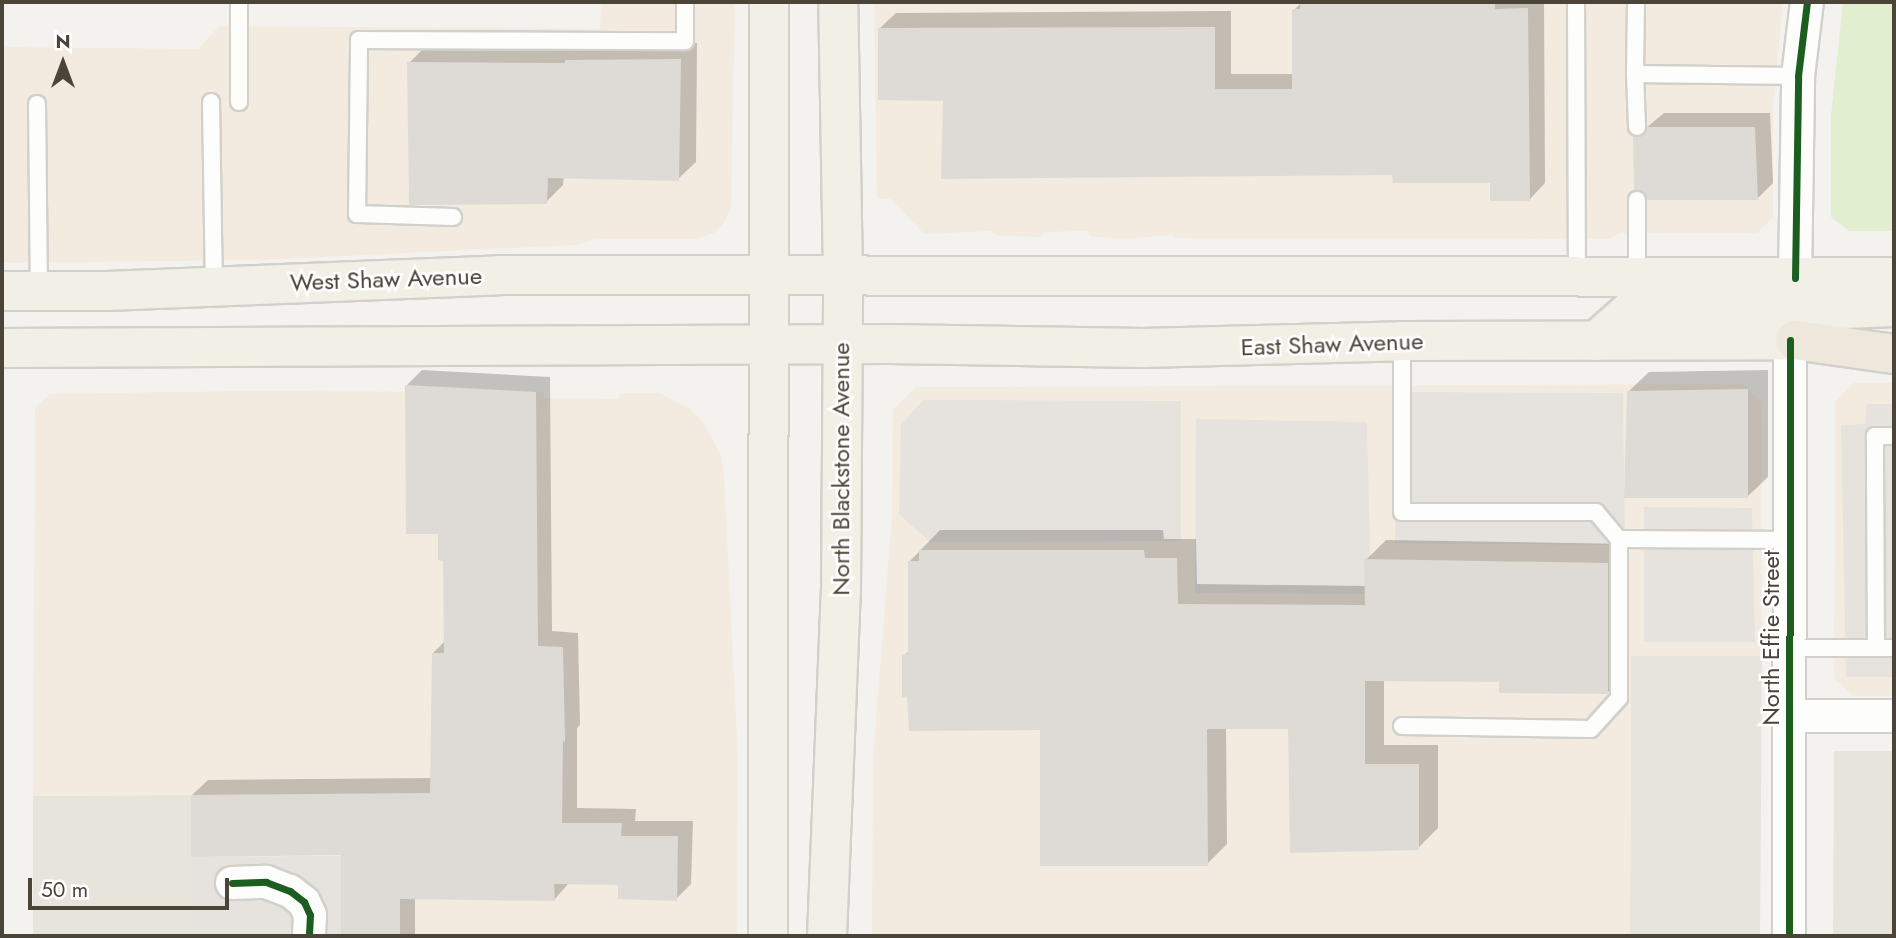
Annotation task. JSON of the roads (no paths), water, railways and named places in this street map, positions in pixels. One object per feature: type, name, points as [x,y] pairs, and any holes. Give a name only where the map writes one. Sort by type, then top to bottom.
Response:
[{"type":"highway","points":[[1793,340],[1894,354]]},
{"type":"main road","points":[[768,936],[769,2]]},
{"type":"main road","name":"North Blackstone Avenue","points":[[827,936],[841,592],[842,276],[838,2]]},
{"type":"main road","name":"West Shaw Avenue","points":[[2,291],[214,287],[430,275],[770,275]]},
{"type":"main road","points":[[770,275],[1894,277]]},
{"type":"main road","points":[[1596,341],[1632,309],[1779,305],[1786,300],[1795,278]]},
{"type":"main road","points":[[1793,340],[1797,324],[1820,310],[1894,307]]},
{"type":"main road","name":"East Shaw Avenue","points":[[770,345],[1143,348],[1402,341],[1894,339]]},
{"type":"main road","points":[[2,348],[770,345]]},
{"type":"main road","points":[[769,778],[795,832],[794,936]]},
{"type":"street","points":[[1795,278],[1798,76],[1807,2]]},
{"type":"street","name":"North Effie Street","points":[[1789,936],[1793,340]]},
{"type":"street","points":[[1790,716],[1894,716]]},
{"type":"street","points":[[232,883],[266,882],[290,891],[304,902],[310,915],[309,936]]},
{"type":"lane","points":[[239,2],[239,102]]},
{"type":"lane","points":[[453,217],[357,214],[359,40],[685,41],[685,2]]},
{"type":"lane","points":[[1576,2],[1577,277]]},
{"type":"lane","points":[[1636,2],[1637,127]]},
{"type":"lane","points":[[1635,74],[1798,76]]},
{"type":"lane","points":[[211,102],[214,287]]},
{"type":"lane","points":[[37,104],[39,291]]},
{"type":"lane","points":[[1636,278],[1637,200]]},
{"type":"lane","points":[[1402,341],[1402,512],[1596,512],[1619,539],[1619,698],[1591,729],[1402,726]]},
{"type":"lane","points":[[1876,648],[1875,436],[1894,436]]},
{"type":"lane","points":[[1619,539],[1790,540]]},
{"type":"lane","points":[[1790,648],[1894,648]]}]
